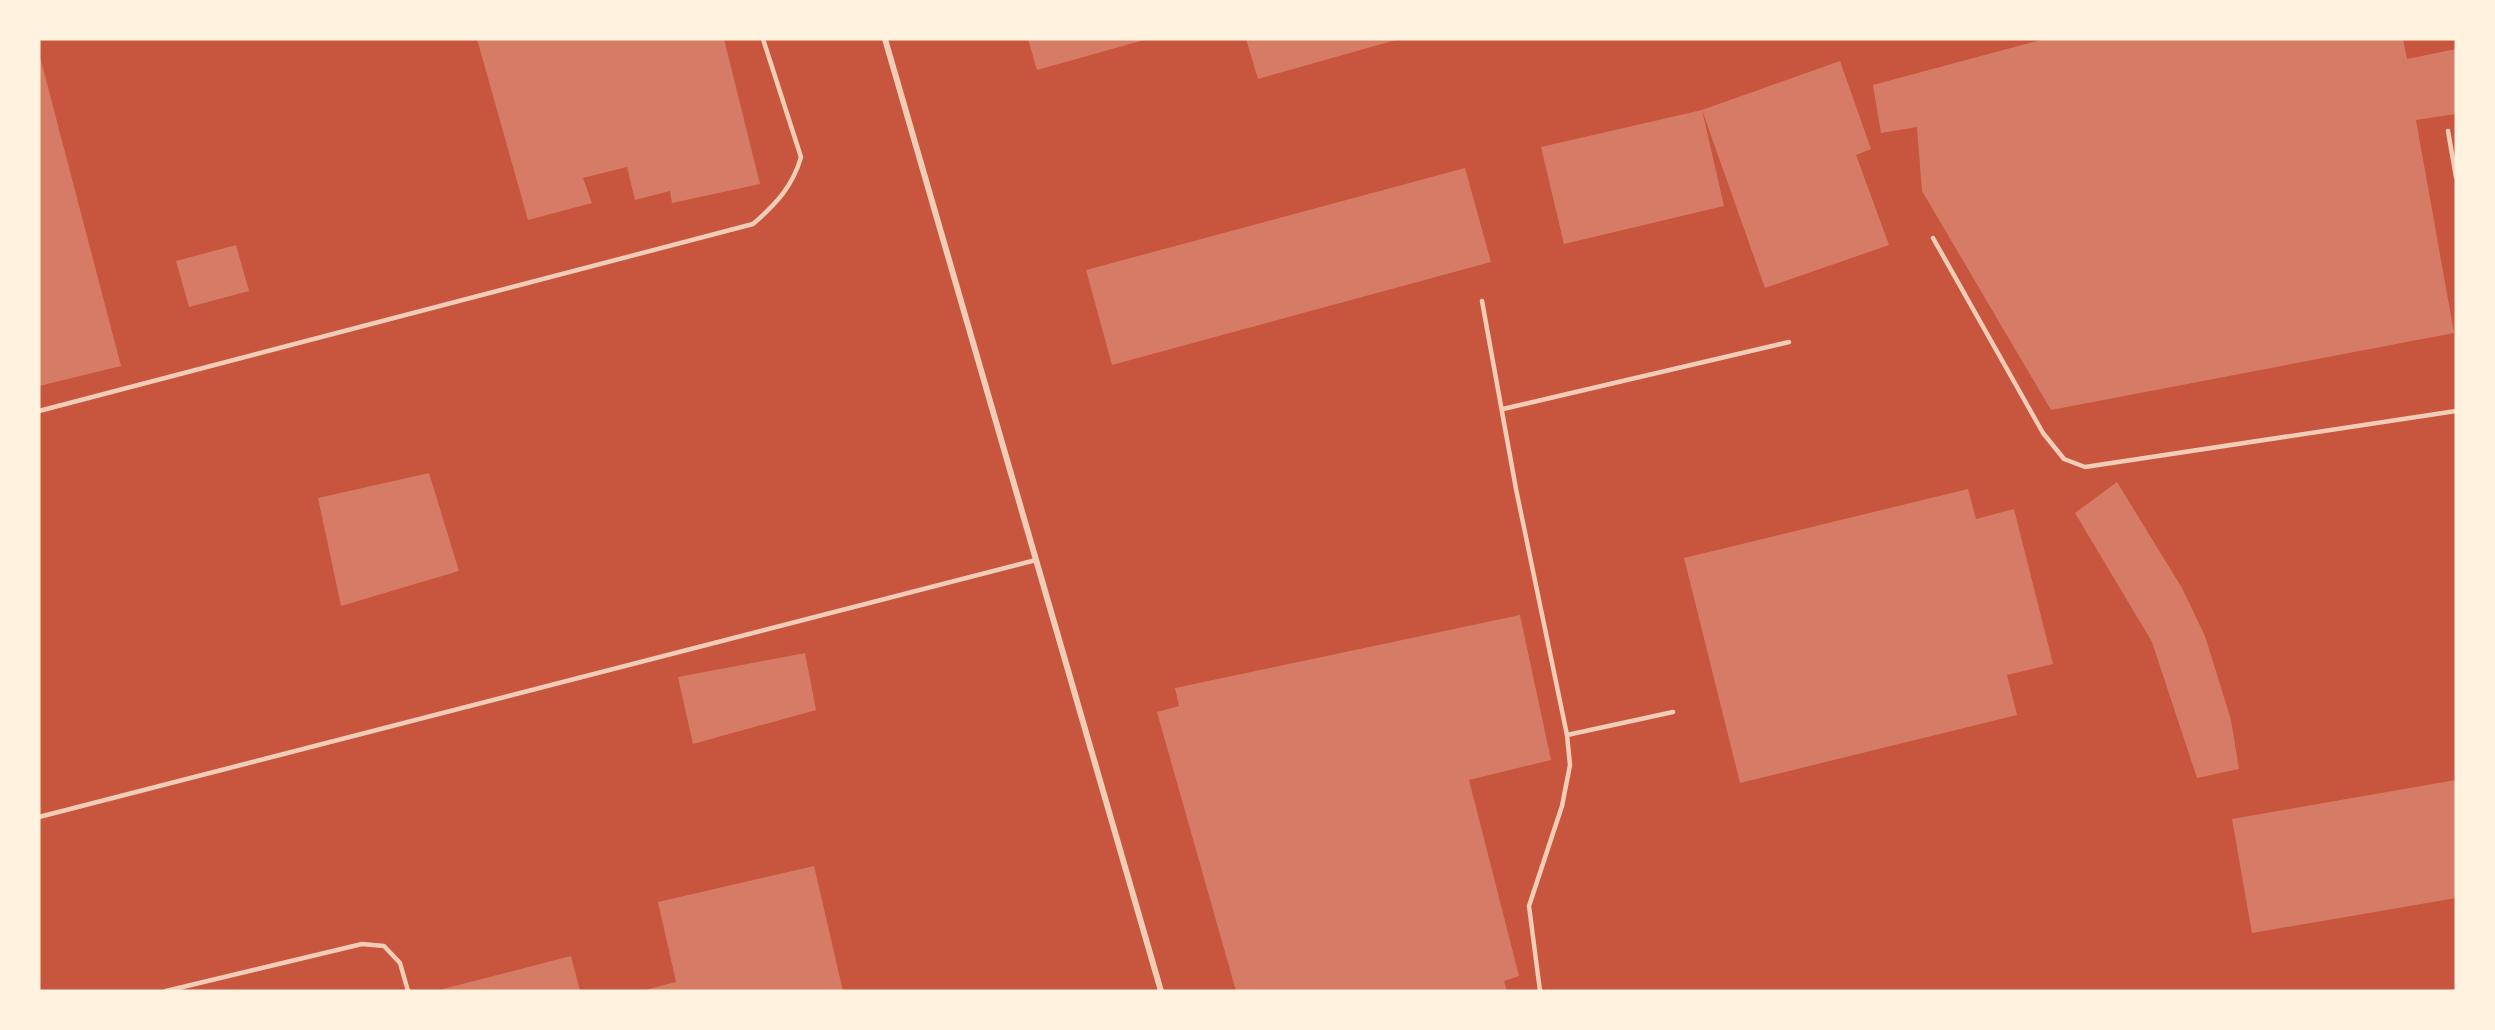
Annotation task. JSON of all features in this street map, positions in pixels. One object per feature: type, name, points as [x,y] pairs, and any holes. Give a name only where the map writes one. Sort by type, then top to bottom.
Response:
[{"type":"street","points":[[885,39],[1161,991]]},
{"type":"lane","points":[[39,411],[753,224],[778,202],[796,174],[801,157],[763,39]]},
{"type":"lane","points":[[2448,131],[2456,177]]},
{"type":"lane","points":[[1933,238],[2043,433],[2064,459],[2085,467],[2456,411]]},
{"type":"lane","points":[[1482,301],[1516,489],[1567,735],[1570,765],[1563,806],[1529,906],[1540,991]]},
{"type":"lane","points":[[1503,409],[1789,342]]},
{"type":"lane","points":[[39,817],[1036,560]]},
{"type":"lane","points":[[1567,735],[1673,712]]},
{"type":"lane","points":[[166,991],[362,944],[384,946],[400,963],[408,991]]},
{"type":"building","points":[[477,39],[724,39],[760,184],[672,203],[670,191],[635,200],[627,167],[583,178],[592,203],[528,220]]},
{"type":"building","points":[[1028,39],[1144,39],[1144,40],[1037,70]]},
{"type":"building","points":[[1246,39],[1396,39],[1396,40],[1258,79]]},
{"type":"building","points":[[2044,39],[2403,39],[2407,59],[2456,49],[2456,114],[2416,120],[2454,333],[2051,410],[1922,191],[1917,127],[1881,133],[1873,85]]},
{"type":"building","points":[[39,53],[121,366],[39,386]]},
{"type":"building","points":[[1840,61],[1871,149],[1856,155],[1889,245],[1765,288],[1702,110]]},
{"type":"building","points":[[1702,110],[1724,206],[1564,244],[1541,147]]},
{"type":"building","points":[[1465,168],[1491,262],[1112,365],[1086,270]]},
{"type":"building","points":[[236,245],[249,291],[189,307],[176,261]]},
{"type":"building","points":[[429,473],[459,571],[341,606],[318,498]]},
{"type":"building","points":[[2117,482],[2182,588],[2205,636],[2231,720],[2239,769],[2197,778],[2152,642],[2075,513]]},
{"type":"building","points":[[1968,489],[1976,519],[2014,509],[2053,664],[2007,675],[2017,715],[1740,783],[1684,558]]},
{"type":"building","points":[[1520,615],[1551,760],[1469,780],[1519,976],[1504,981],[1507,991],[1236,991],[1157,712],[1179,706],[1175,688]]},
{"type":"building","points":[[805,653],[816,710],[693,744],[678,677]]},
{"type":"building","points":[[2456,780],[2456,898],[2252,933],[2232,819]]},
{"type":"building","points":[[814,866],[843,991],[641,991],[676,982],[658,902]]},
{"type":"building","points":[[571,956],[580,991],[444,991],[443,989]]}]
